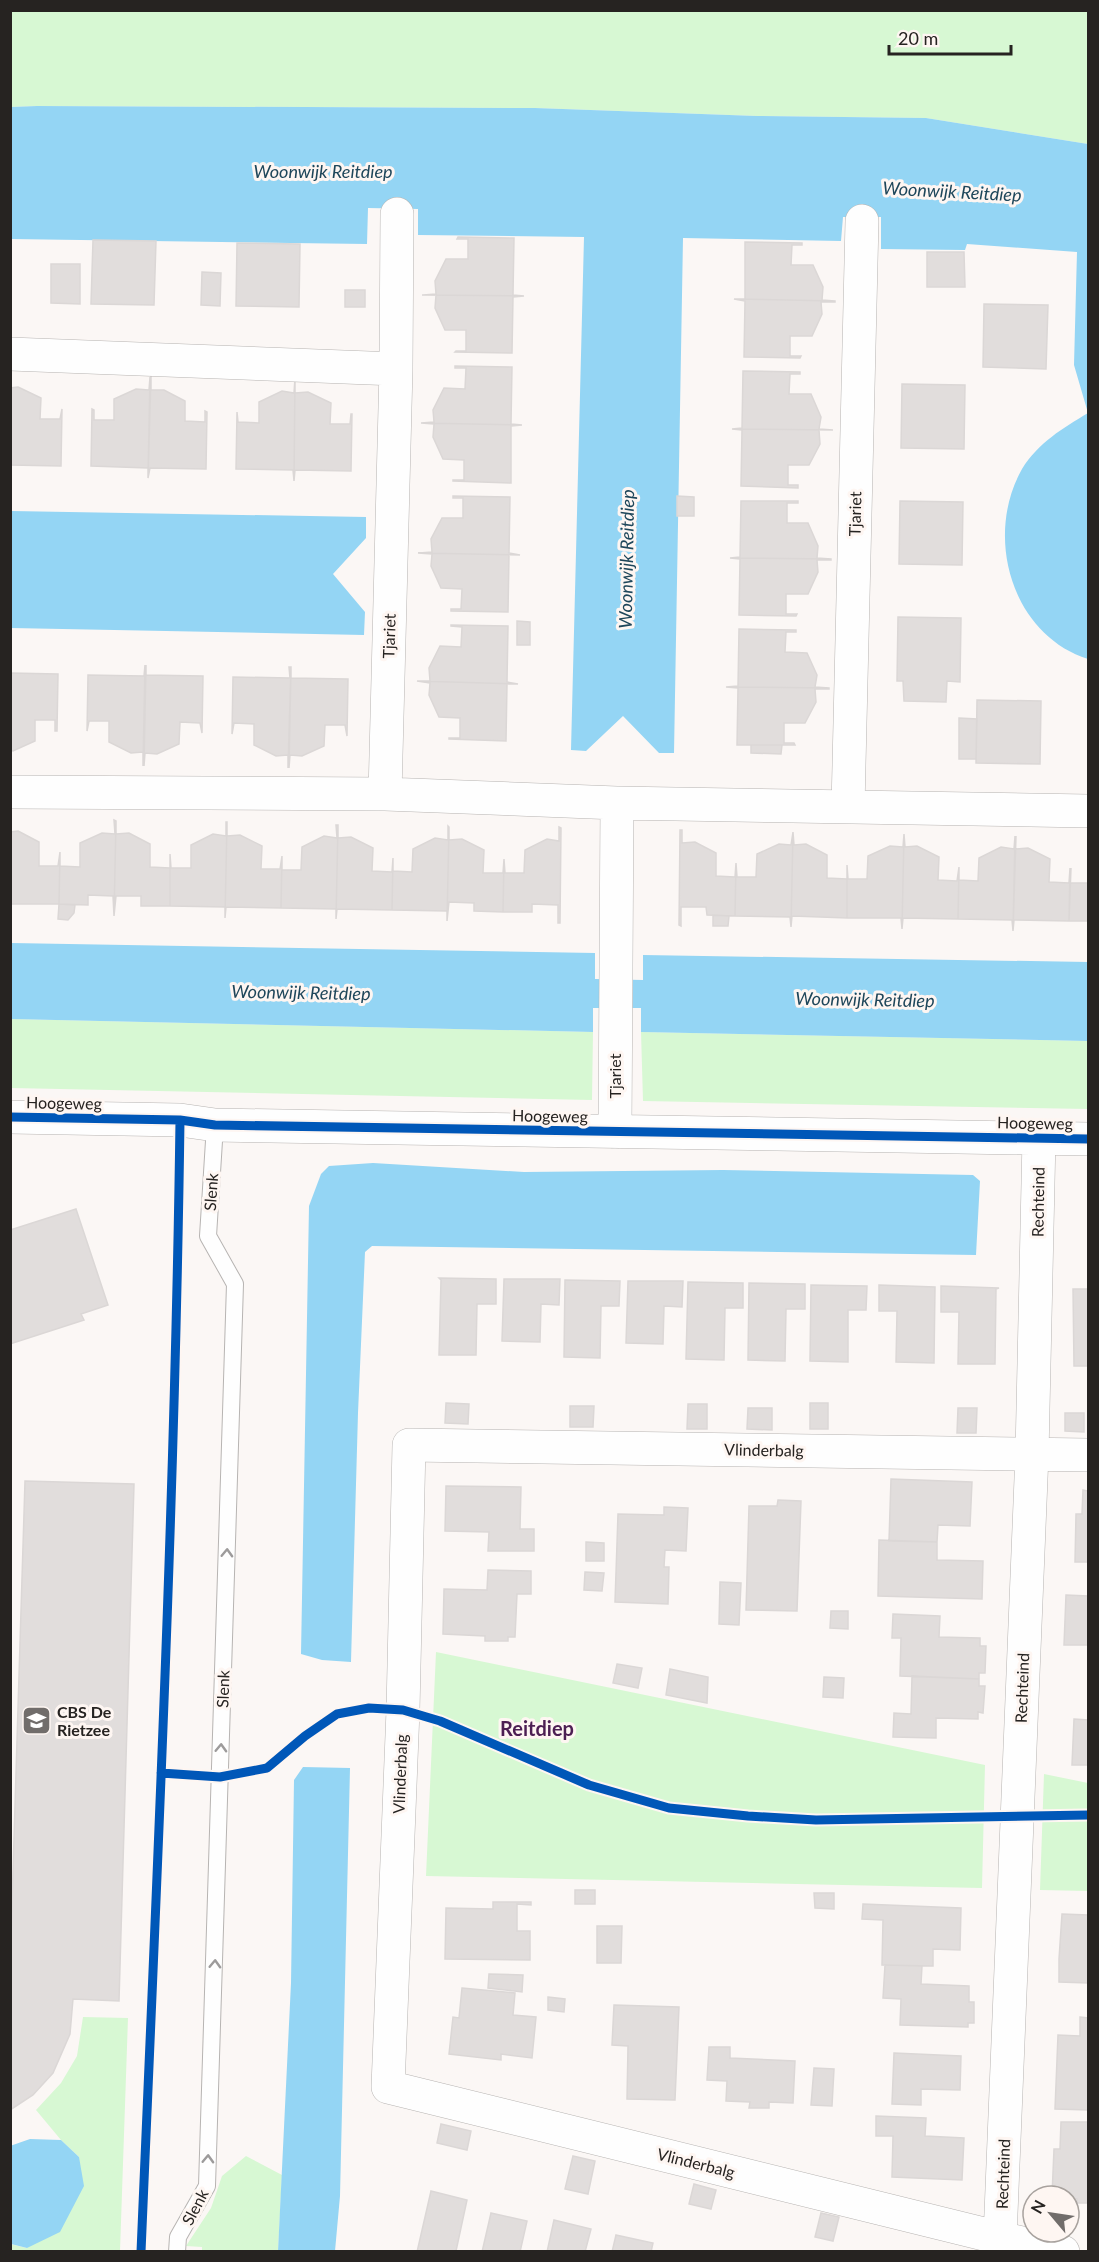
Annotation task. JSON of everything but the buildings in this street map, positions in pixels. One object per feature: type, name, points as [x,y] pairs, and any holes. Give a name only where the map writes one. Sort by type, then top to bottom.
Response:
[{"type":"street","name":"Tjariet","points":[[385,794],[396,369],[397,214]]},
{"type":"street","name":"Tjariet","points":[[848,807],[862,221]]},
{"type":"street","points":[[10,354],[396,369]]},
{"type":"street","points":[[10,792],[385,794],[617,803],[1089,811]]},
{"type":"street","name":"Tjariet","points":[[615,1132],[617,803]]},
{"type":"street","name":"Hoogeweg","points":[[10,1117],[180,1120],[215,1125],[1089,1139]]},
{"type":"street","name":"Rechteind","points":[[1000,2238],[1032,1454],[1039,1138]]},
{"type":"street","name":"Vlinderbalg","points":[[1064,2252],[388,2087],[403,1710],[409,1445],[1089,1455]]},
{"type":"lane","name":"Slenk","points":[[177,2252],[178,2237],[207,2186],[211,2083],[235,1284],[208,1236],[215,1125]]},
{"type":"green space","points":[[11,11],[1088,11],[1088,144],[926,118],[757,116],[535,108],[11,107]]},
{"type":"green space","points":[[11,1019],[593,1032],[592,1100],[11,1088]]},
{"type":"green space","points":[[641,1032],[1088,1041],[1088,1109],[643,1101]]},
{"type":"green space","points":[[436,1652],[985,1765],[982,1888],[426,1876]]},
{"type":"green space","points":[[1044,1774],[1088,1783],[1088,1891],[1040,1890]]},
{"type":"green space","points":[[83,2017],[128,2018],[120,2251],[11,2251],[10,2244],[27,2248],[79,2157],[61,2140],[36,2110],[61,2083],[77,2056]]},
{"type":"green space","points":[[246,2156],[282,2175],[278,2251],[202,2251],[202,2247],[186,2246],[211,2208],[222,2176]]},
{"type":"water","name":"Woonwijk Reitdiep","points":[[11,107],[535,108],[757,116],[926,118],[1088,144],[1088,413],[1074,365],[1077,252],[967,244],[965,250],[881,249],[881,217],[843,217],[841,241],[683,238],[674,753],[659,753],[623,716],[586,751],[571,750],[584,237],[418,235],[418,209],[368,208],[367,244],[11,239]]},
{"type":"water","points":[[1088,413],[1088,659],[1061,646],[1040,628],[1023,606],[1012,580],[1006,552],[1005,523],[1011,495],[1028,460],[1052,437]]},
{"type":"water","points":[[11,511],[366,517],[366,538],[333,574],[365,612],[364,635],[11,628]]},
{"type":"water","name":"Woonwijk Reitdiep","points":[[11,943],[595,953],[595,979],[643,980],[643,955],[1088,962],[1088,1041],[641,1032],[641,1008],[593,1008],[593,1032],[11,1019]]},
{"type":"water","points":[[373,1163],[524,1172],[723,1170],[973,1175],[980,1181],[976,1255],[372,1246],[365,1252],[351,1662],[322,1660],[301,1654],[309,1206],[321,1174],[329,1166]]},
{"type":"water","points":[[303,1767],[350,1768],[340,2196],[335,2251],[278,2251],[291,1983],[294,1780]]},
{"type":"water","points":[[30,2139],[61,2140],[79,2157],[84,2186],[60,2232],[27,2248],[11,2244],[10,2146]]},
{"type":"cycle path","points":[[10,1117],[180,1120],[215,1125],[1088,1139]]},
{"type":"cycle path","points":[[141,2252],[170,1544],[180,1120]]},
{"type":"cycle path","points":[[161,1773],[220,1777],[267,1768],[305,1736],[337,1714],[369,1708],[403,1710],[440,1721],[589,1785],[669,1808],[816,1820],[1088,1815]]},
{"type":"place","name":"CBS De Rietzee","points":[[36,1721]]},
{"type":"district","name":"Reitdiep","points":[[537,1729]]}]
